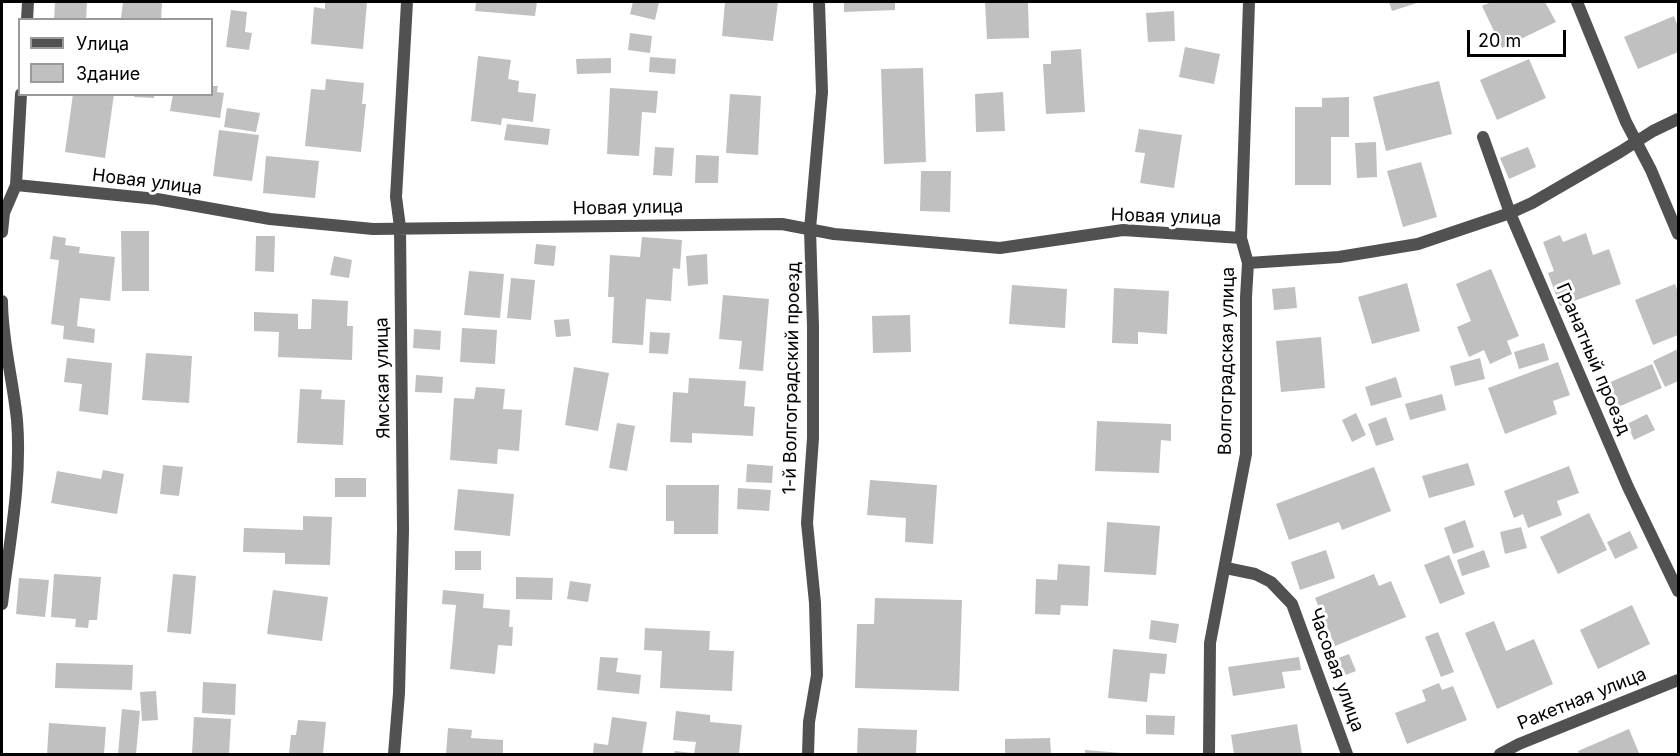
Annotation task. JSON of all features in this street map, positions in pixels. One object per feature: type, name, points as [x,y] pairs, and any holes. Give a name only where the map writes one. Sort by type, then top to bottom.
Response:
[{"type":"street","points":[[27,18],[28,2]]},
{"type":"street","name":"Ямская улица","points":[[394,754],[399,693],[403,530],[399,227],[396,197],[407,2]]},
{"type":"street","name":"1-й Волгоградский проезд","points":[[808,754],[809,722],[817,675],[815,603],[807,523],[813,438],[810,229],[822,92],[819,2]]},
{"type":"street","name":"Волгоградская улица","points":[[1209,754],[1210,643],[1246,453],[1248,263],[1241,238],[1249,2]]},
{"type":"street","points":[[1576,2],[1635,142],[1651,170],[1678,234]]},
{"type":"street","points":[[2,232],[3,214],[16,185],[21,96]]},
{"type":"street","points":[[1248,263],[1339,257],[1418,244],[1510,213],[1542,198],[1653,130],[1678,119]]},
{"type":"street","name":"Гранатный проезд","points":[[1483,137],[1510,213],[1628,487],[1678,591]]},
{"type":"street","name":"Новая улица","points":[[16,185],[157,199],[270,219],[373,229],[782,224],[834,234],[1000,248],[1123,230],[1241,238]]},
{"type":"street","points":[[2,301],[2,319],[17,420],[18,465],[2,604]]},
{"type":"street","name":"Часовая улица","points":[[1226,568],[1255,574],[1271,582],[1292,604],[1347,754]]},
{"type":"street","name":"Ракетная улица","points":[[1500,754],[1519,744],[1678,680]]},
{"type":"building","points":[[55,2],[87,2],[86,18],[54,18]]},
{"type":"building","points":[[123,2],[162,2],[161,18],[121,18]]},
{"type":"building","points":[[325,2],[367,2],[363,49],[311,44],[314,7],[325,9]]},
{"type":"building","points":[[476,2],[537,2],[535,16],[475,11]]},
{"type":"building","points":[[633,2],[659,2],[655,20],[630,14]]},
{"type":"building","points":[[725,2],[778,2],[773,41],[722,36]]},
{"type":"building","points":[[844,2],[895,2],[895,10],[844,12]]},
{"type":"building","points":[[985,2],[1028,2],[1029,38],[987,39]]},
{"type":"building","points":[[1389,2],[1417,2],[1417,3],[1392,11]]},
{"type":"building","points":[[1491,2],[1545,2],[1556,22],[1502,48],[1482,6]]},
{"type":"building","points":[[231,10],[247,12],[245,32],[252,33],[249,50],[226,47]]},
{"type":"building","points":[[1174,11],[1175,41],[1148,42],[1146,13]]},
{"type":"building","points":[[1674,16],[1678,27],[1678,52],[1638,69],[1624,37]]},
{"type":"building","points":[[630,33],[652,36],[650,53],[628,50]]},
{"type":"building","points":[[1185,47],[1220,54],[1214,84],[1179,77]]},
{"type":"building","points":[[1081,49],[1085,112],[1046,114],[1043,64],[1051,64],[1051,51]]},
{"type":"building","points":[[478,56],[511,60],[508,79],[519,81],[518,92],[536,94],[533,122],[502,118],[501,125],[471,121]]},
{"type":"building","points":[[650,57],[676,59],[675,74],[649,72]]},
{"type":"building","points":[[611,58],[611,73],[577,74],[576,59]]},
{"type":"building","points":[[1529,59],[1546,98],[1497,120],[1480,80]]},
{"type":"building","points":[[923,68],[926,162],[884,164],[881,69]]},
{"type":"building","points":[[326,79],[364,83],[362,104],[366,104],[361,152],[305,146],[311,89],[325,90]]},
{"type":"building","points":[[1439,81],[1452,134],[1386,151],[1373,97]]},
{"type":"building","points":[[213,86],[218,86],[217,92],[224,93],[220,118],[170,111],[173,96],[213,96]]},
{"type":"building","points":[[610,88],[658,91],[656,113],[642,112],[639,156],[607,154]]},
{"type":"building","points":[[1003,92],[1005,131],[976,132],[975,94]]},
{"type":"building","points":[[730,94],[761,96],[758,155],[726,153]]},
{"type":"building","points":[[73,96],[114,96],[105,158],[65,152]]},
{"type":"building","points":[[154,96],[154,98],[134,97]]},
{"type":"building","points":[[1349,97],[1349,137],[1331,137],[1331,185],[1295,185],[1295,107],[1322,107],[1322,98]]},
{"type":"building","points":[[227,108],[260,113],[256,132],[224,127]]},
{"type":"building","points":[[507,124],[550,129],[548,145],[504,140]]},
{"type":"building","points":[[1139,129],[1182,135],[1174,188],[1140,183],[1145,153],[1135,152]]},
{"type":"building","points":[[219,130],[259,135],[252,181],[213,176]]},
{"type":"building","points":[[1376,142],[1377,177],[1357,178],[1355,143]]},
{"type":"building","points":[[655,147],[674,148],[672,176],[653,175]]},
{"type":"building","points":[[1528,147],[1536,167],[1509,179],[1500,158]]},
{"type":"building","points":[[696,155],[719,156],[718,183],[695,183]]},
{"type":"building","points":[[266,156],[319,161],[315,198],[263,193]]},
{"type":"building","points":[[1421,162],[1437,217],[1403,227],[1387,171]]},
{"type":"building","points":[[921,171],[951,171],[950,212],[920,211]]},
{"type":"building","points":[[121,231],[149,231],[149,291],[122,291]]},
{"type":"building","points":[[1586,233],[1593,255],[1609,249],[1621,284],[1560,306],[1548,273],[1554,271],[1543,242],[1560,235],[1563,242]]},
{"type":"building","points":[[53,236],[66,238],[65,245],[80,247],[79,253],[115,257],[110,301],[80,298],[77,326],[95,329],[94,343],[63,339],[64,326],[51,324],[59,260],[50,259]]},
{"type":"building","points":[[256,236],[275,236],[274,272],[255,271]]},
{"type":"building","points":[[642,237],[682,240],[680,269],[673,268],[671,301],[646,299],[643,345],[612,343],[614,297],[608,297],[610,255],[640,257]]},
{"type":"building","points":[[536,244],[556,246],[554,266],[534,264]]},
{"type":"building","points":[[707,254],[708,284],[688,286],[686,256]]},
{"type":"building","points":[[334,256],[352,260],[349,278],[330,275]]},
{"type":"building","points":[[1491,269],[1519,336],[1507,341],[1512,354],[1490,364],[1484,350],[1469,357],[1457,327],[1471,321],[1456,284]]},
{"type":"building","points":[[469,271],[504,274],[500,318],[464,315]]},
{"type":"building","points":[[511,278],[535,280],[531,320],[507,318]]},
{"type":"building","points":[[1407,283],[1420,331],[1372,344],[1358,297]]},
{"type":"building","points":[[1675,284],[1678,292],[1678,335],[1653,345],[1635,300]]},
{"type":"building","points":[[1012,285],[1067,289],[1065,328],[1009,324]]},
{"type":"building","points":[[1295,287],[1297,308],[1274,310],[1272,289]]},
{"type":"building","points":[[1114,288],[1169,291],[1167,334],[1138,332],[1138,344],[1112,343]]},
{"type":"building","points":[[723,295],[769,299],[763,371],[739,369],[742,341],[719,339]]},
{"type":"building","points":[[312,299],[348,301],[347,326],[353,326],[352,360],[278,357],[279,332],[254,331],[254,312],[298,314],[298,329],[311,329]]},
{"type":"building","points":[[910,315],[911,352],[873,353],[872,316]]},
{"type":"building","points":[[569,319],[571,336],[556,337],[554,320]]},
{"type":"building","points":[[462,328],[497,330],[495,364],[460,362]]},
{"type":"building","points":[[414,329],[441,331],[440,350],[413,348]]},
{"type":"building","points":[[650,332],[670,333],[668,354],[649,353]]},
{"type":"building","points":[[1321,337],[1325,388],[1281,392],[1276,341]]},
{"type":"building","points":[[1544,343],[1549,360],[1519,369],[1514,352]]},
{"type":"building","points":[[1678,349],[1678,381],[1665,387],[1653,361]]},
{"type":"building","points":[[146,353],[192,356],[189,403],[142,400]]},
{"type":"building","points":[[67,358],[112,363],[108,415],[79,411],[82,384],[64,382]]},
{"type":"building","points":[[1480,358],[1485,379],[1455,386],[1450,366]]},
{"type":"building","points":[[1558,362],[1570,395],[1553,401],[1557,414],[1505,434],[1488,388]]},
{"type":"building","points":[[1652,364],[1662,388],[1616,408],[1606,384]]},
{"type":"building","points":[[574,367],[609,373],[598,431],[565,425]]},
{"type":"building","points":[[416,375],[443,377],[442,393],[415,392]]},
{"type":"building","points":[[1396,377],[1402,397],[1371,406],[1365,387]]},
{"type":"building","points":[[689,378],[746,381],[744,406],[755,407],[753,436],[692,433],[692,443],[670,442],[673,392],[688,393]]},
{"type":"building","points":[[476,387],[505,389],[503,409],[522,410],[519,451],[498,449],[497,464],[450,460],[454,398],[474,399]]},
{"type":"building","points":[[300,389],[322,390],[321,399],[345,400],[343,445],[297,443]]},
{"type":"building","points":[[1442,394],[1446,410],[1410,420],[1405,404]]},
{"type":"building","points":[[1356,413],[1366,435],[1352,442],[1342,420]]},
{"type":"building","points":[[1647,414],[1655,430],[1634,440],[1627,424]]},
{"type":"building","points":[[1386,417],[1394,440],[1376,446],[1368,424]]},
{"type":"building","points":[[1097,421],[1171,424],[1171,441],[1161,440],[1159,473],[1095,471]]},
{"type":"building","points":[[617,423],[635,426],[627,471],[609,468]]},
{"type":"building","points":[[1468,463],[1475,485],[1429,498],[1422,476]]},
{"type":"building","points":[[747,464],[773,466],[772,483],[746,482]]},
{"type":"building","points":[[163,465],[183,467],[179,496],[160,494]]},
{"type":"building","points":[[1569,466],[1579,493],[1557,501],[1562,515],[1528,528],[1523,514],[1514,518],[1504,491]]},
{"type":"building","points":[[1374,467],[1391,511],[1342,530],[1339,522],[1289,540],[1276,504]]},
{"type":"building","points":[[103,470],[124,474],[117,514],[51,503],[57,471],[101,479]]},
{"type":"building","points":[[335,478],[366,478],[366,497],[335,497]]},
{"type":"building","points":[[870,480],[937,485],[933,544],[905,542],[906,518],[867,515]]},
{"type":"building","points":[[666,485],[719,485],[718,534],[674,534],[674,521],[666,521]]},
{"type":"building","points":[[738,488],[771,490],[769,511],[737,509]]},
{"type":"building","points":[[458,489],[514,494],[510,536],[454,530]]},
{"type":"building","points":[[1589,513],[1607,550],[1558,574],[1540,537]]},
{"type":"building","points":[[303,516],[332,517],[330,565],[285,564],[285,553],[243,552],[244,528],[303,530]]},
{"type":"building","points":[[1465,520],[1474,547],[1453,554],[1444,528]]},
{"type":"building","points":[[1107,522],[1160,526],[1156,575],[1104,572]]},
{"type":"building","points":[[1521,527],[1527,548],[1505,554],[1500,532]]},
{"type":"building","points":[[1630,531],[1638,548],[1615,559],[1607,542]]},
{"type":"building","points":[[1326,550],[1335,578],[1300,590],[1291,562]]},
{"type":"building","points":[[1484,550],[1490,567],[1462,576],[1457,560]]},
{"type":"building","points":[[455,551],[481,551],[481,570],[455,570]]},
{"type":"building","points":[[1449,555],[1465,594],[1440,604],[1424,565]]},
{"type":"building","points":[[1058,564],[1090,566],[1088,606],[1061,605],[1060,615],[1035,614],[1036,579],[1057,580]]},
{"type":"building","points":[[54,574],[101,577],[97,620],[89,620],[88,628],[75,627],[76,619],[51,617]]},
{"type":"building","points":[[173,574],[196,576],[191,634],[167,632]]},
{"type":"building","points":[[1374,574],[1379,586],[1391,581],[1406,617],[1335,646],[1315,598]]},
{"type":"building","points":[[516,577],[553,578],[552,600],[516,599]]},
{"type":"building","points":[[19,578],[49,580],[45,617],[16,614]]},
{"type":"building","points":[[570,581],[591,584],[588,602],[567,599]]},
{"type":"building","points":[[273,590],[328,597],[322,641],[267,634]]},
{"type":"building","points":[[443,590],[484,594],[483,608],[510,610],[509,627],[513,627],[512,646],[498,645],[495,674],[450,669],[456,605],[442,604]]},
{"type":"building","points":[[875,598],[962,600],[959,691],[855,688],[857,624],[874,624]]},
{"type":"building","points":[[1632,605],[1650,644],[1598,669],[1580,630]]},
{"type":"building","points":[[1151,620],[1179,624],[1176,643],[1149,639]]},
{"type":"building","points":[[1494,621],[1506,651],[1534,639],[1553,684],[1497,709],[1465,633]]},
{"type":"building","points":[[645,628],[710,631],[709,650],[734,651],[732,691],[660,688],[662,651],[644,650]]},
{"type":"building","points":[[1438,632],[1454,672],[1441,677],[1425,637]]},
{"type":"building","points":[[1113,649],[1167,654],[1165,674],[1150,673],[1147,702],[1108,698]]},
{"type":"building","points":[[1349,654],[1356,671],[1340,677],[1333,660]]},
{"type":"building","points":[[600,657],[618,658],[616,672],[641,675],[639,694],[597,690]]},
{"type":"building","points":[[1299,657],[1301,670],[1282,672],[1285,688],[1233,696],[1228,667]]},
{"type":"building","points":[[56,663],[133,665],[132,690],[55,688]]},
{"type":"building","points":[[203,682],[236,684],[235,715],[202,713]]},
{"type":"building","points":[[1439,683],[1442,690],[1453,686],[1467,720],[1407,744],[1395,713],[1426,701],[1422,690]]},
{"type":"building","points":[[156,691],[158,720],[142,721],[140,692]]},
{"type":"building","points":[[122,709],[140,711],[136,754],[118,754]]},
{"type":"building","points":[[676,711],[710,715],[710,722],[742,725],[739,754],[694,754],[696,742],[673,740]]},
{"type":"building","points":[[1146,715],[1175,716],[1174,735],[1146,734]]},
{"type":"building","points":[[194,717],[231,719],[229,754],[192,754]]},
{"type":"building","points":[[612,717],[647,722],[642,754],[593,754],[594,743],[608,745]]},
{"type":"building","points":[[298,720],[326,722],[323,754],[289,754],[291,735],[296,735]]},
{"type":"building","points":[[49,723],[106,727],[104,754],[47,754]]},
{"type":"building","points":[[1297,724],[1302,754],[1234,754],[1231,735]]},
{"type":"building","points":[[448,728],[472,730],[471,738],[503,740],[503,754],[446,754]]},
{"type":"building","points":[[858,728],[917,730],[916,754],[857,754]]},
{"type":"building","points":[[1629,729],[1639,753],[1579,754],[1578,751]]},
{"type":"building","points":[[1050,738],[1051,754],[1005,754],[1005,739]]},
{"type":"building","points":[[1085,750],[1122,753],[1122,754],[1085,754]]},
{"type":"building","points":[[675,751],[692,753],[692,754],[674,754]]}]
